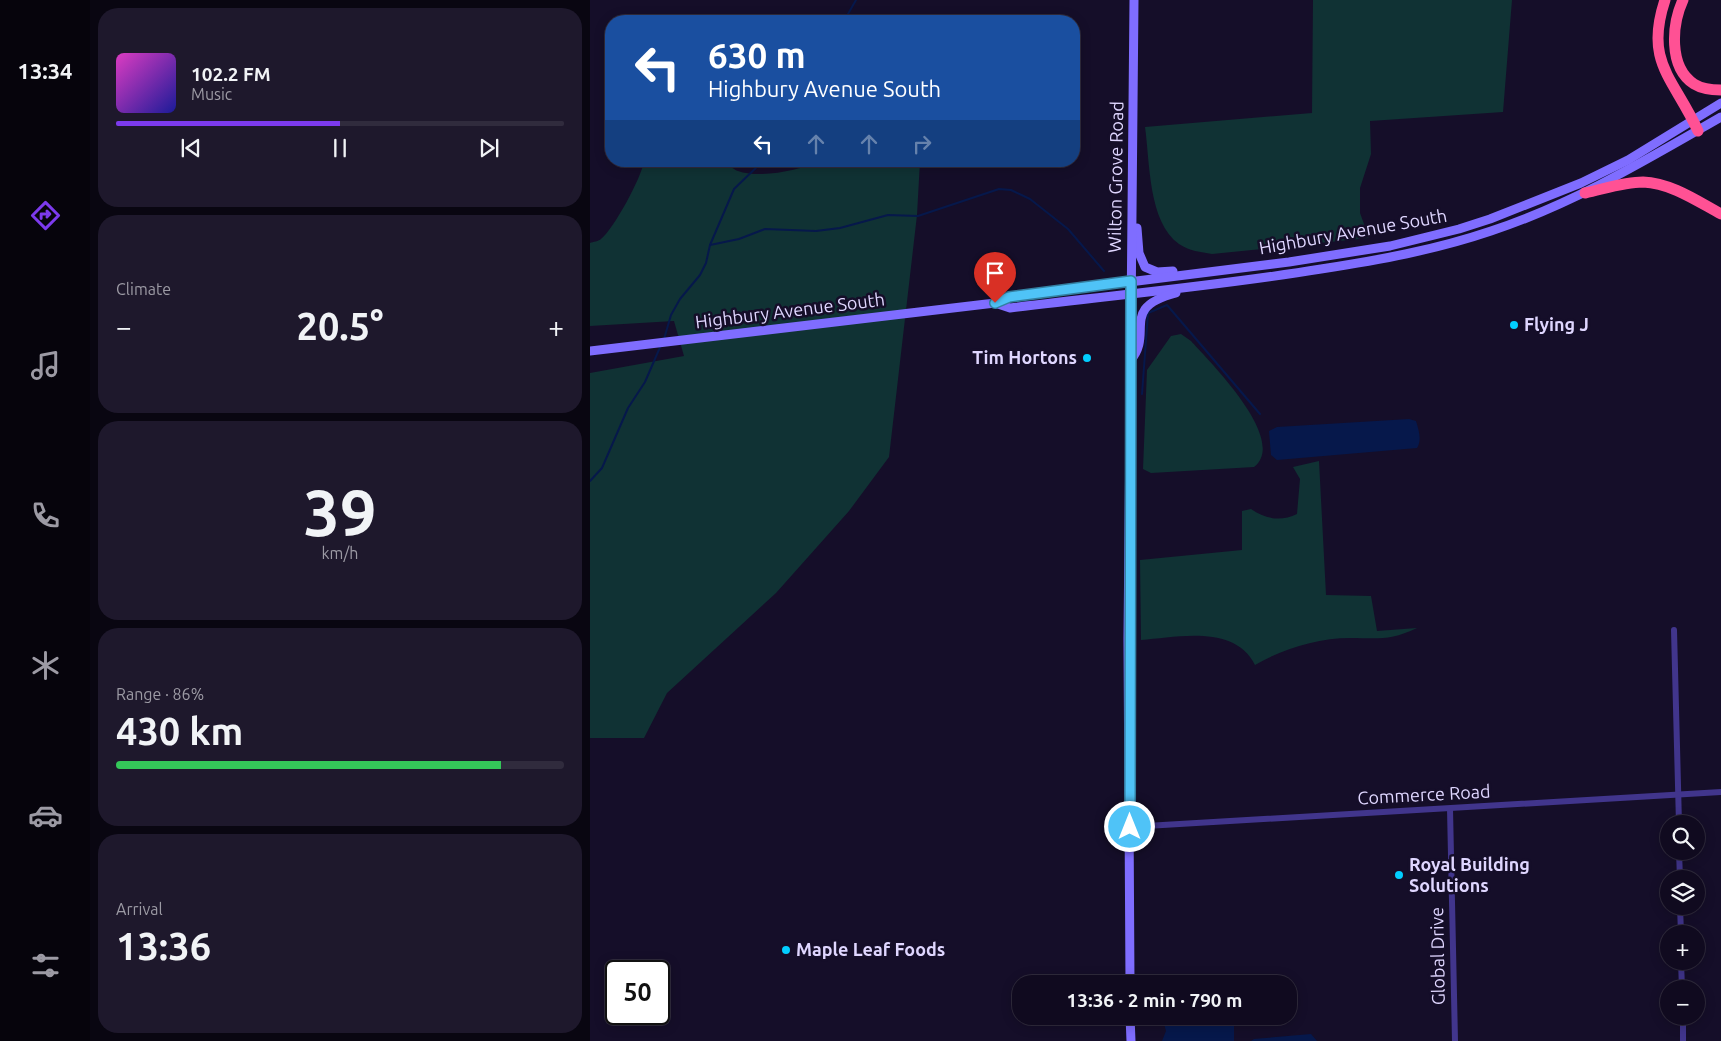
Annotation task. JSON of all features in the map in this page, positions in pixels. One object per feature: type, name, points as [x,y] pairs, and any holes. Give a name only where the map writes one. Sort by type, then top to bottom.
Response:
[{"type":"highway","points":[[1665,0],[1656,38],[1659,55],[1663,69],[1695,125]]},
{"type":"highway","points":[[1683,0],[1674,22],[1674,50],[1682,71],[1693,84],[1709,90],[1721,90]]},
{"type":"highway","points":[[1586,193],[1626,184],[1642,182],[1658,184],[1679,191],[1721,214]]},
{"type":"main road","name":"Wilton Grove Road","points":[[1130,975],[1130,362],[1134,0]]},
{"type":"main road","name":"Highbury Avenue South","points":[[995,303],[1010,308],[1202,286],[1402,256],[1493,230],[1586,193],[1695,125],[1721,103]]},
{"type":"main road","name":"Highbury Avenue South","points":[[590,351],[995,303],[1009,297],[1201,272],[1250,268],[1354,252],[1459,229],[1581,182],[1695,125],[1721,117]]},
{"type":"main road","points":[[1133,169],[1139,253],[1145,267],[1157,272],[1201,272]]},
{"type":"main road","points":[[1130,362],[1138,347],[1140,320],[1148,305],[1161,298],[1202,286]]},
{"type":"main road","points":[[1130,1025],[1130,1041]]},
{"type":"street","points":[[1674,630],[1679,815]]},
{"type":"street","name":"Commerce Road","points":[[1130,827],[1721,792]]},
{"type":"street","name":"Global Drive","points":[[1450,809],[1455,1041]]},
{"type":"street","points":[[1683,1025],[1683,1041]]},
{"type":"green space","points":[[1313,0],[1512,0],[1503,112],[1370,121],[1371,154],[1360,188],[1360,213],[1369,238],[1212,254],[1195,251],[1179,244],[1169,234],[1161,221],[1156,207],[1152,190],[1145,127],[1312,113]]},
{"type":"green space","points":[[642,167],[732,167],[747,173],[768,174],[802,167],[920,167],[917,215],[889,457],[849,511],[776,593],[667,693],[644,738],[590,738],[590,373],[684,356],[674,321],[590,326],[590,243],[601,239],[606,234],[633,190]]},
{"type":"green space","points":[[1181,334],[1191,341],[1213,365],[1242,401],[1254,421],[1261,439],[1262,455],[1254,467],[1151,473],[1143,469],[1147,370],[1171,336]]},
{"type":"green space","points":[[1319,461],[1326,595],[1371,596],[1377,631],[1417,628],[1391,637],[1350,638],[1313,642],[1288,649],[1255,665],[1246,652],[1234,643],[1220,638],[1188,636],[1141,640],[1140,560],[1242,550],[1242,511],[1251,509],[1267,517],[1279,519],[1297,514],[1300,479],[1293,467]]},
{"type":"water","points":[[1409,419],[1416,421],[1418,428],[1420,439],[1417,448],[1277,460],[1271,455],[1269,431],[1277,427]]},
{"type":"water","points":[[1164,1025],[1234,1025],[1234,1041],[1162,1041],[1166,1031]]},
{"type":"water","points":[[1311,1034],[1317,1041],[1251,1041],[1254,1039]]},
{"type":"waterway","points":[[847,15],[856,0]]},
{"type":"waterway","points":[[664,339],[671,315],[680,299],[700,275],[706,263],[710,245],[734,189],[757,167]]},
{"type":"waterway","points":[[710,245],[739,239],[765,229],[816,231],[840,228],[888,215],[918,216],[999,189],[1011,190],[1030,199],[1068,229],[1104,271]]},
{"type":"waterway","points":[[1142,394],[1148,313],[1167,305],[1260,414]]},
{"type":"waterway","points":[[590,481],[602,468],[628,408],[645,382],[661,345]]},
{"type":"place","name":"Flying J","points":[[1514,325]]},
{"type":"place","name":"Tim Hortons","points":[[1087,358]]},
{"type":"place","name":"Royal Building Solutions","points":[[1399,875]]},
{"type":"place","name":"Maple Leaf Foods","points":[[786,950]]},
{"type":"route","points":[[995,303],[1009,297],[1131,281],[1128,639],[1130,827]]}]
